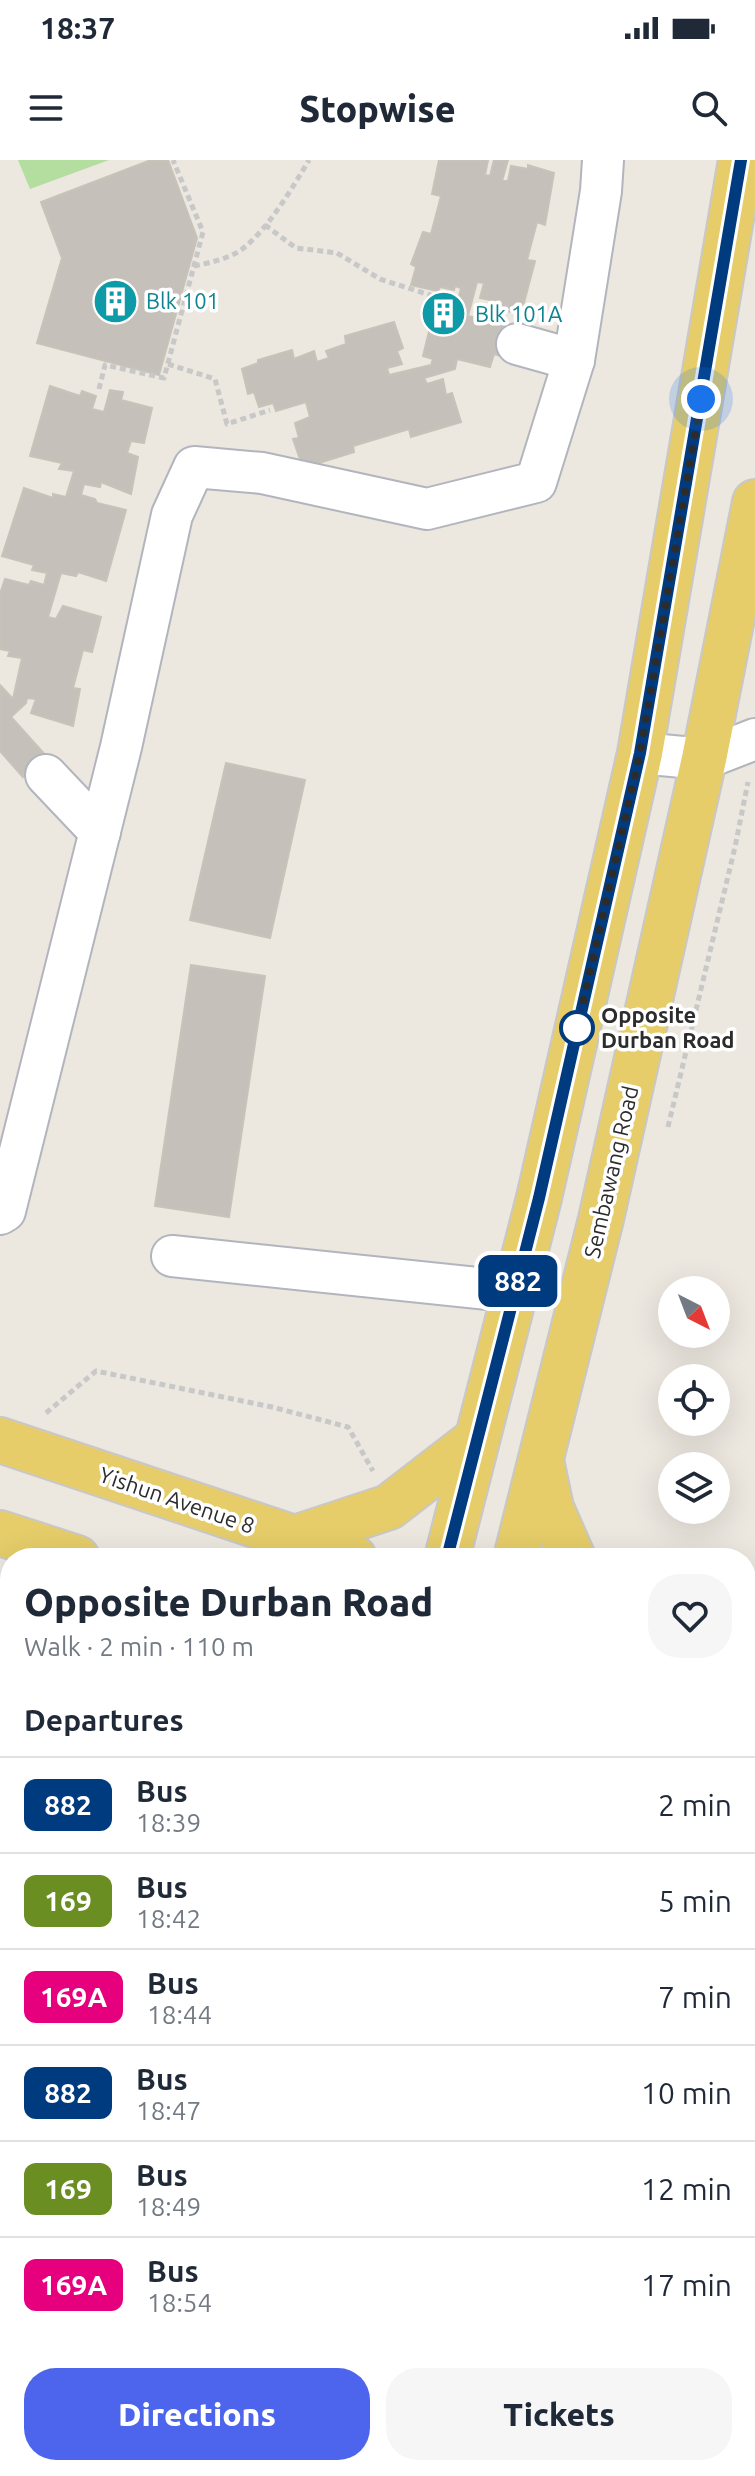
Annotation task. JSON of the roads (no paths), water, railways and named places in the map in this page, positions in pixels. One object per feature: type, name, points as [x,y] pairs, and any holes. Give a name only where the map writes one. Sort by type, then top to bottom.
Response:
[{"type":"main road","points":[[450,1548],[539,1198],[640,753],[741,160]]},
{"type":"main road","name":"Sembawang Road","points":[[519,1548],[601,1219],[704,759],[755,502]]},
{"type":"main road","points":[[292,1539],[389,1507],[477,1439]]},
{"type":"main road","name":"Yishun Avenue 8","points":[[0,1440],[321,1548]]},
{"type":"main road","points":[[541,1459],[551,1508],[569,1548]]},
{"type":"main road","points":[[0,1533],[46,1548]]},
{"type":"street","points":[[0,1214],[5,1211],[100,832],[172,515],[194,467],[262,473],[427,509],[536,482],[574,360],[603,160]]},
{"type":"street","points":[[517,344],[574,360]]},
{"type":"street","points":[[640,753],[704,759],[755,739]]},
{"type":"street","points":[[46,775],[100,832]]},
{"type":"street","points":[[172,1256],[515,1292]]},
{"type":"place","name":"Blk 101","points":[[115,301]]},
{"type":"place","name":"Blk 101A","points":[[444,314]]},
{"type":"place","name":"Opposite Durban Road","points":[[577,1028]]}]
